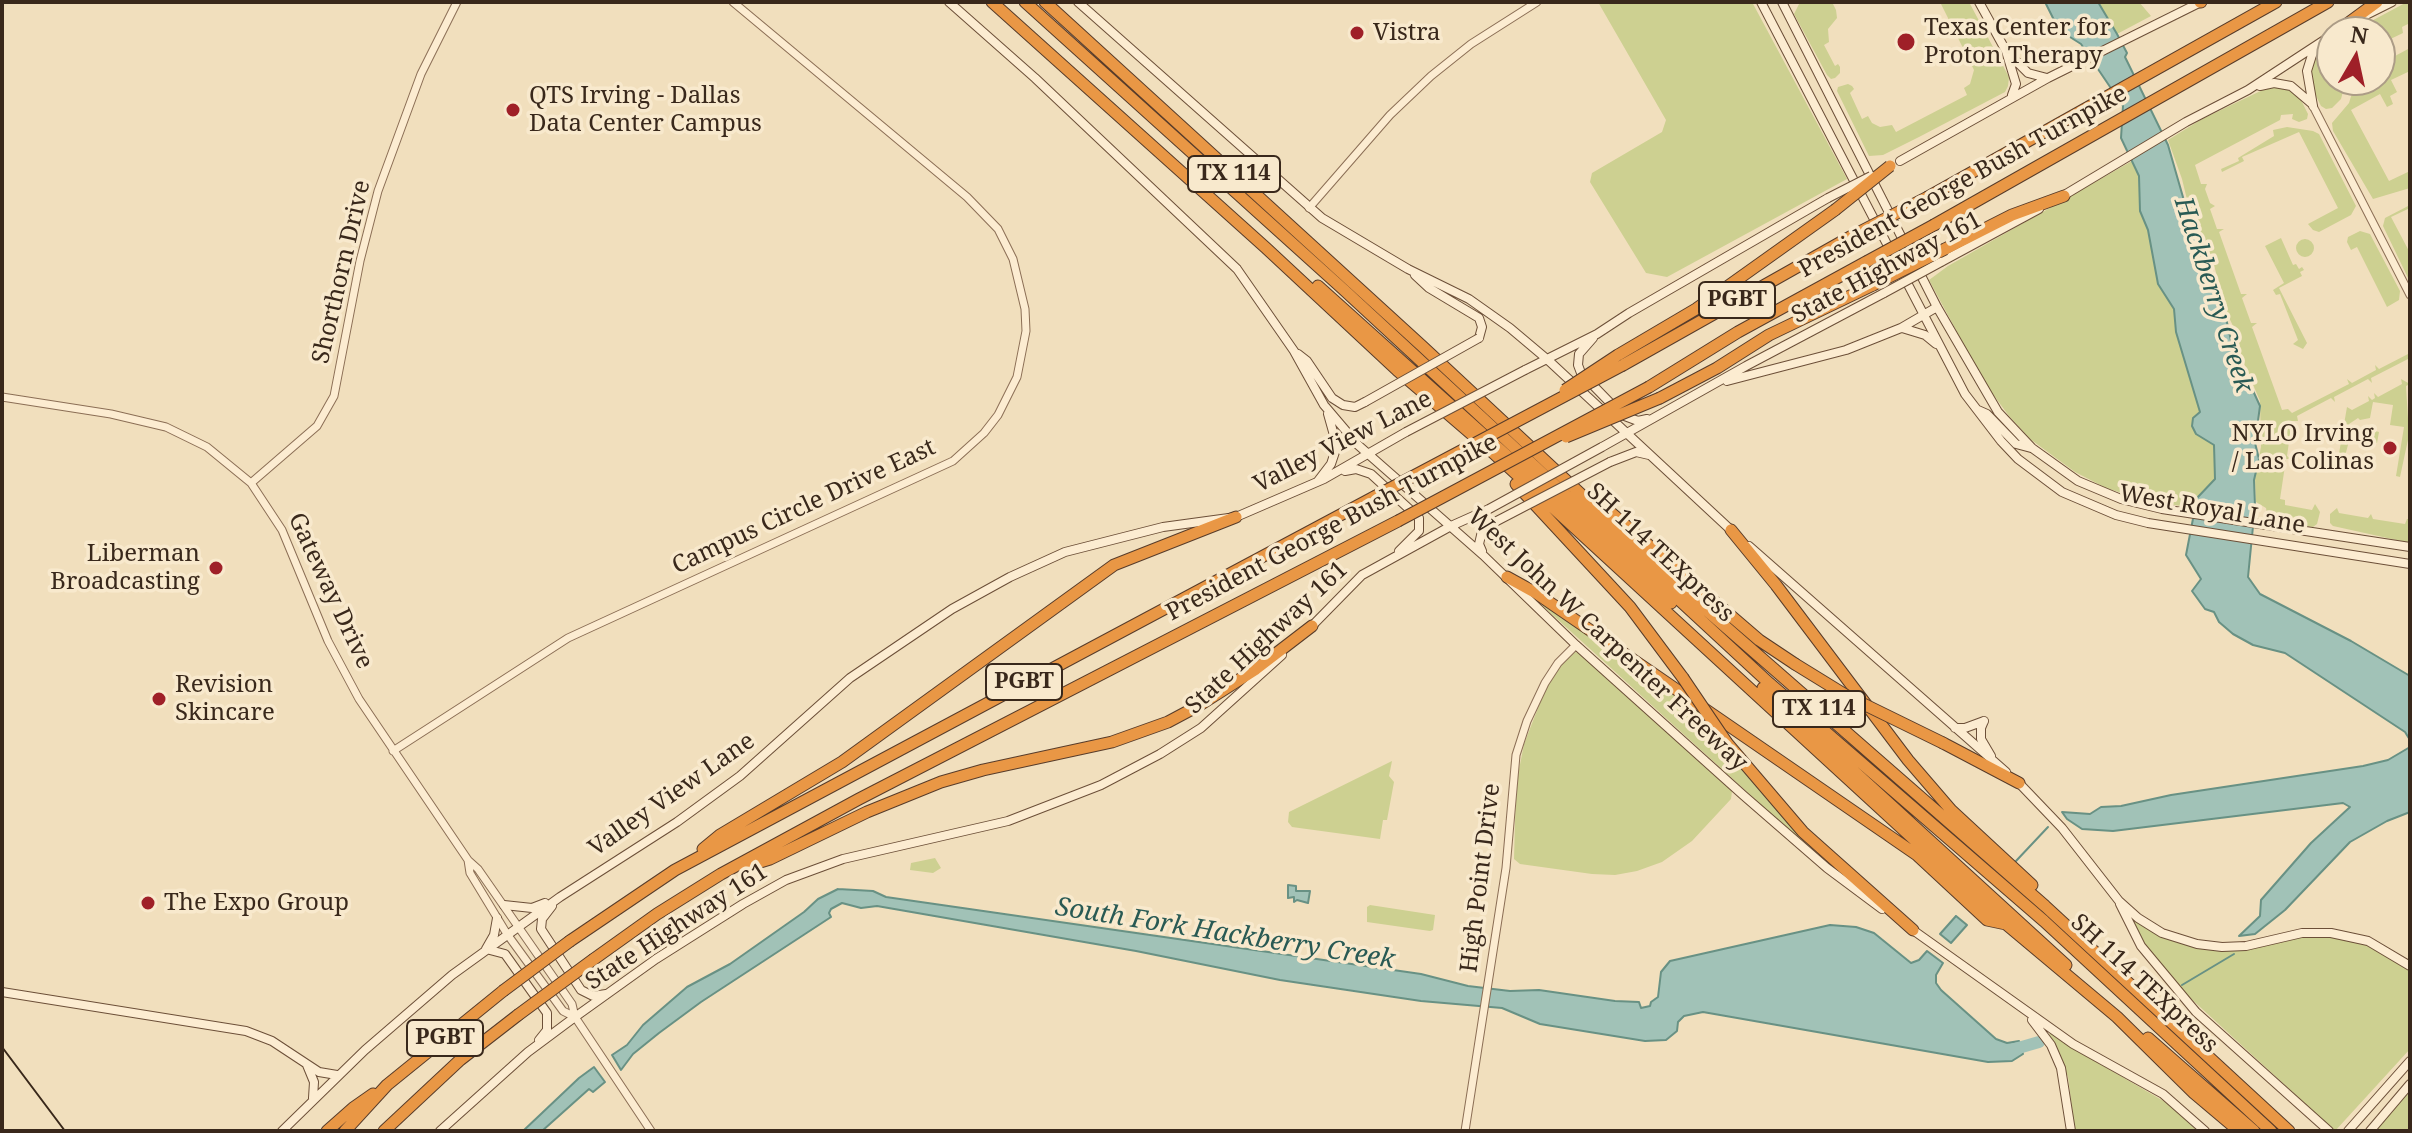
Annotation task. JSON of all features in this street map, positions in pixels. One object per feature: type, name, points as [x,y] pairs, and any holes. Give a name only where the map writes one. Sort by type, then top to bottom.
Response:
[{"type":"highway","name":"TX 114","points":[[992,2],[1397,370],[1489,449],[2006,924],[2117,1017],[2194,1093],[2239,1131]]},
{"type":"highway","name":"SH 114 TEXpress","points":[[1025,2],[1355,300],[1769,683],[2044,921],[2271,1131]]},
{"type":"highway","points":[[1033,2],[1106,73]]},
{"type":"highway","name":"TX 114","points":[[1045,2],[1776,673],[2045,906],[2289,1131]]},
{"type":"highway","name":"President George Bush Turnpike","points":[[345,1131],[387,1085],[503,991],[675,870],[1543,407],[1620,360],[1928,197],[2276,2]]},
{"type":"highway","name":"President George Bush Turnpike","points":[[384,1131],[460,1060],[518,1015],[657,914],[721,874],[1649,387],[1738,332],[2328,2]]},
{"type":"highway","points":[[2358,16],[2377,2]]},
{"type":"highway","points":[[1620,360],[1835,210],[1895,164]]},
{"type":"highway","points":[[1528,451],[1595,427],[1660,398],[1717,368],[1769,335],[2012,215],[2064,196]]},
{"type":"highway","name":"SH 114 TEXpress","points":[[1266,248],[1280,253],[1437,392],[2076,975],[2254,1131]]},
{"type":"highway","points":[[1489,449],[1536,506],[1630,607],[1727,743],[1803,832],[1913,930]]},
{"type":"highway","points":[[1581,496],[1600,504],[1759,640],[1795,664],[1847,696],[2019,783]]},
{"type":"highway","points":[[675,870],[720,835],[842,762],[1114,565],[1236,517]]},
{"type":"highway","points":[[1731,530],[1908,760],[1951,810],[2034,887],[2045,906]]},
{"type":"highway","points":[[1507,577],[1536,593],[1917,855],[1987,920],[2006,924]]},
{"type":"highway","points":[[721,874],[770,859],[867,812],[941,782],[1112,742],[1146,731],[1198,706],[1256,669],[1312,626]]},
{"type":"highway","points":[[327,1131],[353,1108],[387,1085]]},
{"type":"highway","points":[[392,1131],[416,1101]]},
{"type":"highway","points":[[2255,1101],[2298,1131]]},
{"type":"main road","name":"West John W Carpenter Freeway","points":[[949,2],[1035,78],[1237,269],[1294,351],[1324,405],[1368,454],[1507,577],[1576,645],[1827,868],[2073,1044],[2163,1094],[2205,1131]]},
{"type":"main road","points":[[1078,2],[1309,208],[1408,269],[1469,299],[1548,360],[1731,530],[2019,783],[2068,835],[2119,901],[2138,918],[2160,932],[2197,944],[2236,947],[2302,933],[2331,933],[2368,941],[2410,966]]},
{"type":"main road","name":"West Royal Lane","points":[[1761,2],[1940,347],[1975,409],[2018,459],[2062,492],[2116,515],[2410,564]]},
{"type":"main road","points":[[1767,12],[1783,2]]},
{"type":"main road","name":"West Royal Lane","points":[[1783,2],[1937,307],[1998,412],[2032,448],[2078,481],[2121,499],[2182,512],[2410,547]]},
{"type":"main road","points":[[1979,2],[2006,51],[2016,84],[2009,99]]},
{"type":"main road","name":"Valley View Lane","points":[[338,1075],[425,997],[486,949],[677,822],[740,776],[850,678],[952,609],[1010,577],[1065,552],[1163,527],[1236,517],[1320,481],[1406,432],[1597,334],[1639,306],[1828,198],[2009,99],[2201,2]]},
{"type":"main road","name":"State Highway 161","points":[[2366,16],[2392,2]]},
{"type":"main road","name":"State Highway 161","points":[[440,1131],[528,1052],[608,993],[726,914],[786,880],[873,851],[1008,821],[1076,796],[1133,769],[1201,728],[1312,626],[1362,575],[2064,196],[2186,122],[2248,90],[2316,45]]},
{"type":"main road","points":[[2313,106],[2307,80],[2309,62],[2316,49]]},
{"type":"main road","points":[[2006,51],[2028,73],[2048,78]]},
{"type":"main road","points":[[2248,90],[2282,84],[2296,89],[2313,106]]},
{"type":"main road","points":[[1294,351],[1307,361],[1332,398],[1343,405],[1355,407],[1479,338],[1482,327],[1479,318],[1429,288],[1408,269]]},
{"type":"main road","points":[[1719,383],[1846,350],[1901,328],[1937,307]]},
{"type":"main road","points":[[1901,328],[1925,335],[1940,347]]},
{"type":"main road","points":[[1597,334],[1579,354],[1581,373],[1622,415],[1638,421],[1657,417]]},
{"type":"main road","points":[[1320,481],[1331,464],[1337,446],[1324,405]]},
{"type":"main road","points":[[1975,409],[1987,414],[2016,444],[2032,448]]},
{"type":"main road","points":[[1483,555],[1479,537],[1493,523],[1610,462],[1636,452],[1649,455]]},
{"type":"main road","points":[[1320,481],[1351,469],[1366,471],[1419,518],[1417,534],[1393,557]]},
{"type":"main road","points":[[1955,728],[1984,721],[1981,739],[1997,765]]},
{"type":"main road","points":[[504,905],[532,908],[560,897]]},
{"type":"main road","points":[[560,897],[542,919],[541,929],[581,990],[593,996],[608,993]]},
{"type":"main road","points":[[2119,901],[2125,919],[2141,946],[2196,1012],[2329,1131]]},
{"type":"main road","points":[[497,918],[494,935],[486,949],[505,954],[547,1013],[547,1030],[528,1052]]},
{"type":"main road","points":[[2,992],[246,1031],[272,1041],[321,1073],[338,1075]]},
{"type":"main road","points":[[2024,1011],[2056,1054],[2067,1091],[2071,1131]]},
{"type":"main road","points":[[2350,1129],[2410,1061]]},
{"type":"main road","points":[[307,1065],[314,1082],[313,1099]]},
{"type":"main road","points":[[282,1131],[338,1075]]},
{"type":"main road","points":[[2370,1131],[2410,1084]]},
{"type":"street","name":"Shorthorn Drive","points":[[251,483],[317,426],[334,396],[360,261],[378,191],[421,74],[457,2]]},
{"type":"street","name":"Campus Circle Drive East","points":[[393,751],[568,638],[953,461],[991,424],[1017,377],[1026,331],[1025,309],[1013,259],[998,229],[967,197],[733,2]]},
{"type":"street","points":[[1309,208],[1390,115],[1431,76],[1474,42],[1537,2]]},
{"type":"street","points":[[2313,106],[2410,295]]},
{"type":"street","name":"Gateway Drive","points":[[2,397],[111,414],[166,427],[207,447],[251,483],[282,530],[333,651],[359,699],[468,860],[478,869],[572,1004],[575,1017],[651,1131]]},
{"type":"street","name":"High Point Drive","points":[[1465,1131],[1506,868],[1516,755],[1527,721],[1545,683],[1558,663],[1576,645]]},
{"type":"street","name":"Gateway Drive","points":[[468,860],[470,873],[507,934],[563,1011],[575,1017]]},
{"type":"green space","points":[[1598,2],[1752,2],[1847,179],[1667,277],[1646,273],[1590,182],[1592,173],[1662,132],[1666,120]]},
{"type":"green space","points":[[1800,2],[1832,2],[1836,10],[1837,18],[1828,29],[1829,42],[1824,45],[1835,66],[1838,64],[1840,67],[1840,73],[1835,78],[1827,75],[1794,14]]},
{"type":"green space","points":[[1940,2],[1969,2],[2009,77],[2008,86],[2005,92],[1919,137],[1883,155],[1869,156],[1837,91],[1838,87],[1852,86],[1854,89],[1850,93],[1862,119],[1868,116],[1872,123],[1880,127],[1892,125],[1896,132],[1967,95],[1964,88],[1970,84],[1974,70]]},
{"type":"green space","points":[[2098,2],[2139,2],[2151,16],[2117,34]]},
{"type":"green space","points":[[2410,2],[2410,23],[2402,27],[2403,33],[2396,36],[2396,16],[2381,16]]},
{"type":"green space","points":[[2410,48],[2410,71],[2396,78],[2396,55]]},
{"type":"green space","points":[[2316,56],[2316,96],[2312,88],[2309,71]]},
{"type":"green space","points":[[2271,86],[2290,89],[2301,100],[2308,114],[2307,119],[2299,122],[2292,119],[2293,114],[2281,115],[2280,120],[2195,165],[2201,184],[2207,184],[2205,189],[2210,203],[2215,206],[2210,209],[2217,229],[2224,229],[2219,232],[2241,294],[2247,294],[2242,298],[2251,323],[2257,323],[2252,327],[2282,410],[2288,409],[2292,413],[2349,384],[2347,379],[2352,383],[2376,370],[2375,365],[2379,369],[2410,353],[2410,362],[2408,359],[2371,378],[2372,383],[2368,379],[2334,397],[2335,402],[2331,398],[2297,416],[2298,421],[2292,421],[2287,456],[2291,459],[2286,459],[2280,499],[2285,500],[2285,505],[2312,510],[2315,504],[2320,512],[2313,527],[2268,520],[2266,508],[2256,502],[2255,478],[2261,447],[2260,401],[2233,342],[2233,326],[2214,265],[2191,216],[2168,140],[2202,119]]},
{"type":"green space","points":[[2316,96],[2342,96],[2332,108],[2321,106]]},
{"type":"green space","points":[[2351,96],[2376,96],[2351,110],[2389,181],[2410,171],[2410,188],[2373,199],[2333,131],[2332,123]]},
{"type":"green space","points":[[2381,96],[2390,96],[2393,104],[2387,107]]},
{"type":"green space","points":[[2287,127],[2319,134],[2356,206],[2351,215],[2319,232],[2308,224],[2338,208],[2299,132],[2242,157],[2244,161],[2222,172],[2221,169],[2239,161],[2238,158],[2274,136],[2273,130]]},
{"type":"green space","points":[[2132,161],[2139,176],[2140,211],[2148,230],[2158,284],[2174,309],[2176,332],[2200,412],[2196,434],[2214,445],[2215,479],[2197,498],[2189,497],[2181,506],[2144,500],[2106,488],[2075,472],[2030,439],[1984,382],[1929,280],[1948,266]]},
{"type":"green space","points":[[2410,205],[2410,208],[2391,217],[2410,253],[2410,282],[2383,226],[2385,218]]},
{"type":"green space","points":[[2360,231],[2370,234],[2400,291],[2399,300],[2387,307],[2357,247],[2351,250],[2347,242],[2348,237]]},
{"type":"green space","points":[[2281,238],[2293,265],[2304,270],[2300,272],[2302,276],[2279,288],[2307,343],[2303,349],[2293,344],[2298,340],[2280,294],[2276,295],[2273,290],[2284,283],[2265,246]]},
{"type":"green space","points":[[2305,239],[2314,248],[2305,257],[2296,248]]},
{"type":"green space","points":[[2401,379],[2410,384],[2406,386],[2409,435],[2400,477],[2396,476],[2404,427],[2390,425],[2393,405],[2373,402],[2370,418],[2358,418],[2349,424],[2352,430],[2345,456],[2348,457],[2346,468],[2339,470],[2337,465],[2347,407],[2352,410],[2369,401],[2368,396],[2372,400],[2374,393],[2378,397],[2402,384]]},
{"type":"green space","points":[[2365,428],[2379,432],[2377,443],[2354,439],[2355,434]]},
{"type":"green space","points":[[2337,508],[2339,513],[2368,518],[2371,514],[2373,519],[2405,524],[2410,519],[2410,543],[2333,526],[2330,514]]},
{"type":"green space","points":[[1533,597],[1696,708],[1723,746],[1780,814],[1847,878],[1792,833]]},
{"type":"green space","points":[[1575,652],[1582,654],[1732,791],[1731,799],[1692,841],[1662,862],[1637,871],[1615,875],[1592,874],[1520,864],[1514,859],[1516,785],[1524,744],[1545,690],[1562,663]]},
{"type":"green space","points":[[1392,761],[1389,776],[1394,782],[1380,839],[1292,827],[1288,822],[1289,812]]},
{"type":"green space","points":[[935,858],[941,868],[933,873],[910,870],[911,863]]},
{"type":"green space","points":[[1367,907],[1435,915],[1433,930],[1367,922]]},
{"type":"green space","points":[[2127,914],[2165,938],[2221,951],[2248,950],[2308,935],[2331,935],[2372,946],[2410,970],[2410,1049],[2335,1131],[2187,995],[2142,941]]},
{"type":"green space","points":[[2051,1033],[2167,1103],[2198,1131],[2075,1131],[2068,1077]]},
{"type":"green space","points":[[2410,1091],[2410,1131],[2374,1131]]},
{"type":"water","name":"Hackberry Creek","points":[[2045,2],[2098,2],[2127,53],[2125,57],[2168,145],[2189,218],[2226,318],[2232,345],[2260,406],[2255,443],[2259,459],[2254,480],[2255,506],[2248,577],[2260,594],[2351,641],[2410,676],[2410,740],[2405,732],[2285,653],[2253,645],[2233,634],[2219,622],[2214,612],[2205,609],[2192,591],[2201,579],[2186,555],[2197,498],[2215,479],[2214,445],[2196,434],[2192,426],[2193,418],[2200,412],[2176,332],[2174,309],[2158,284],[2148,230],[2140,211],[2139,176],[2121,138],[2123,106],[2081,44],[2059,30]]},
{"type":"water","points":[[2410,747],[2410,812],[2350,842],[2285,910],[2255,934],[2239,936],[2260,916],[2261,900],[2311,843],[2350,807],[2343,803],[2113,831],[2082,829],[2062,812],[2090,814],[2101,807],[2363,766],[2388,760]]},
{"type":"water","points":[[1288,885],[1296,886],[1296,891],[1310,891],[1308,903],[1294,902],[1294,897],[1288,898]]},
{"type":"water","points":[[838,889],[873,891],[886,897],[1421,974],[1468,986],[1510,991],[1539,990],[1639,1002],[1641,1008],[1650,1006],[1658,997],[1661,972],[1670,961],[1830,925],[1856,927],[1874,933],[1911,963],[1927,951],[1943,963],[1936,975],[1936,983],[1941,990],[1996,1039],[2007,1043],[2019,1041],[2023,1054],[2012,1061],[1988,1062],[1703,1012],[1684,1016],[1678,1022],[1677,1031],[1666,1040],[1645,1041],[1540,1024],[1502,1008],[1421,1001],[1280,980],[1136,951],[877,906],[861,908],[842,903],[831,909],[831,917],[659,1033],[633,1054],[621,1070],[612,1055],[627,1045],[643,1025],[687,987],[730,964],[818,899]]},
{"type":"water","points":[[1956,916],[1967,925],[1951,943],[1940,934]]},
{"type":"water","points":[[594,1067],[605,1082],[593,1092],[589,1089],[542,1131],[523,1131],[579,1078]]},
{"type":"waterway","name":"South Fork Hackberry Creek","points":[[2016,861],[2048,827]]},
{"type":"waterway","name":"South Fork Hackberry Creek","points":[[2182,985],[2234,954]]},
{"type":"waterway","name":"South Fork Hackberry Creek","points":[[2008,1051],[2039,1042]]},
{"type":"tram line","points":[[2,1047],[65,1131]]},
{"type":"place","name":"Vistra","points":[[1357,33]]},
{"type":"place","name":"Texas Center for Proton Therapy","points":[[1906,42]]},
{"type":"place","name":"QTS Irving - Dallas Data Center Campus","points":[[513,110]]},
{"type":"place","name":"NYLO Irving / Las Colinas","points":[[2390,448]]},
{"type":"place","name":"Liberman Broadcasting","points":[[216,568]]},
{"type":"place","name":"Revision Skincare","points":[[159,699]]},
{"type":"place","name":"The Expo Group","points":[[148,903]]}]
